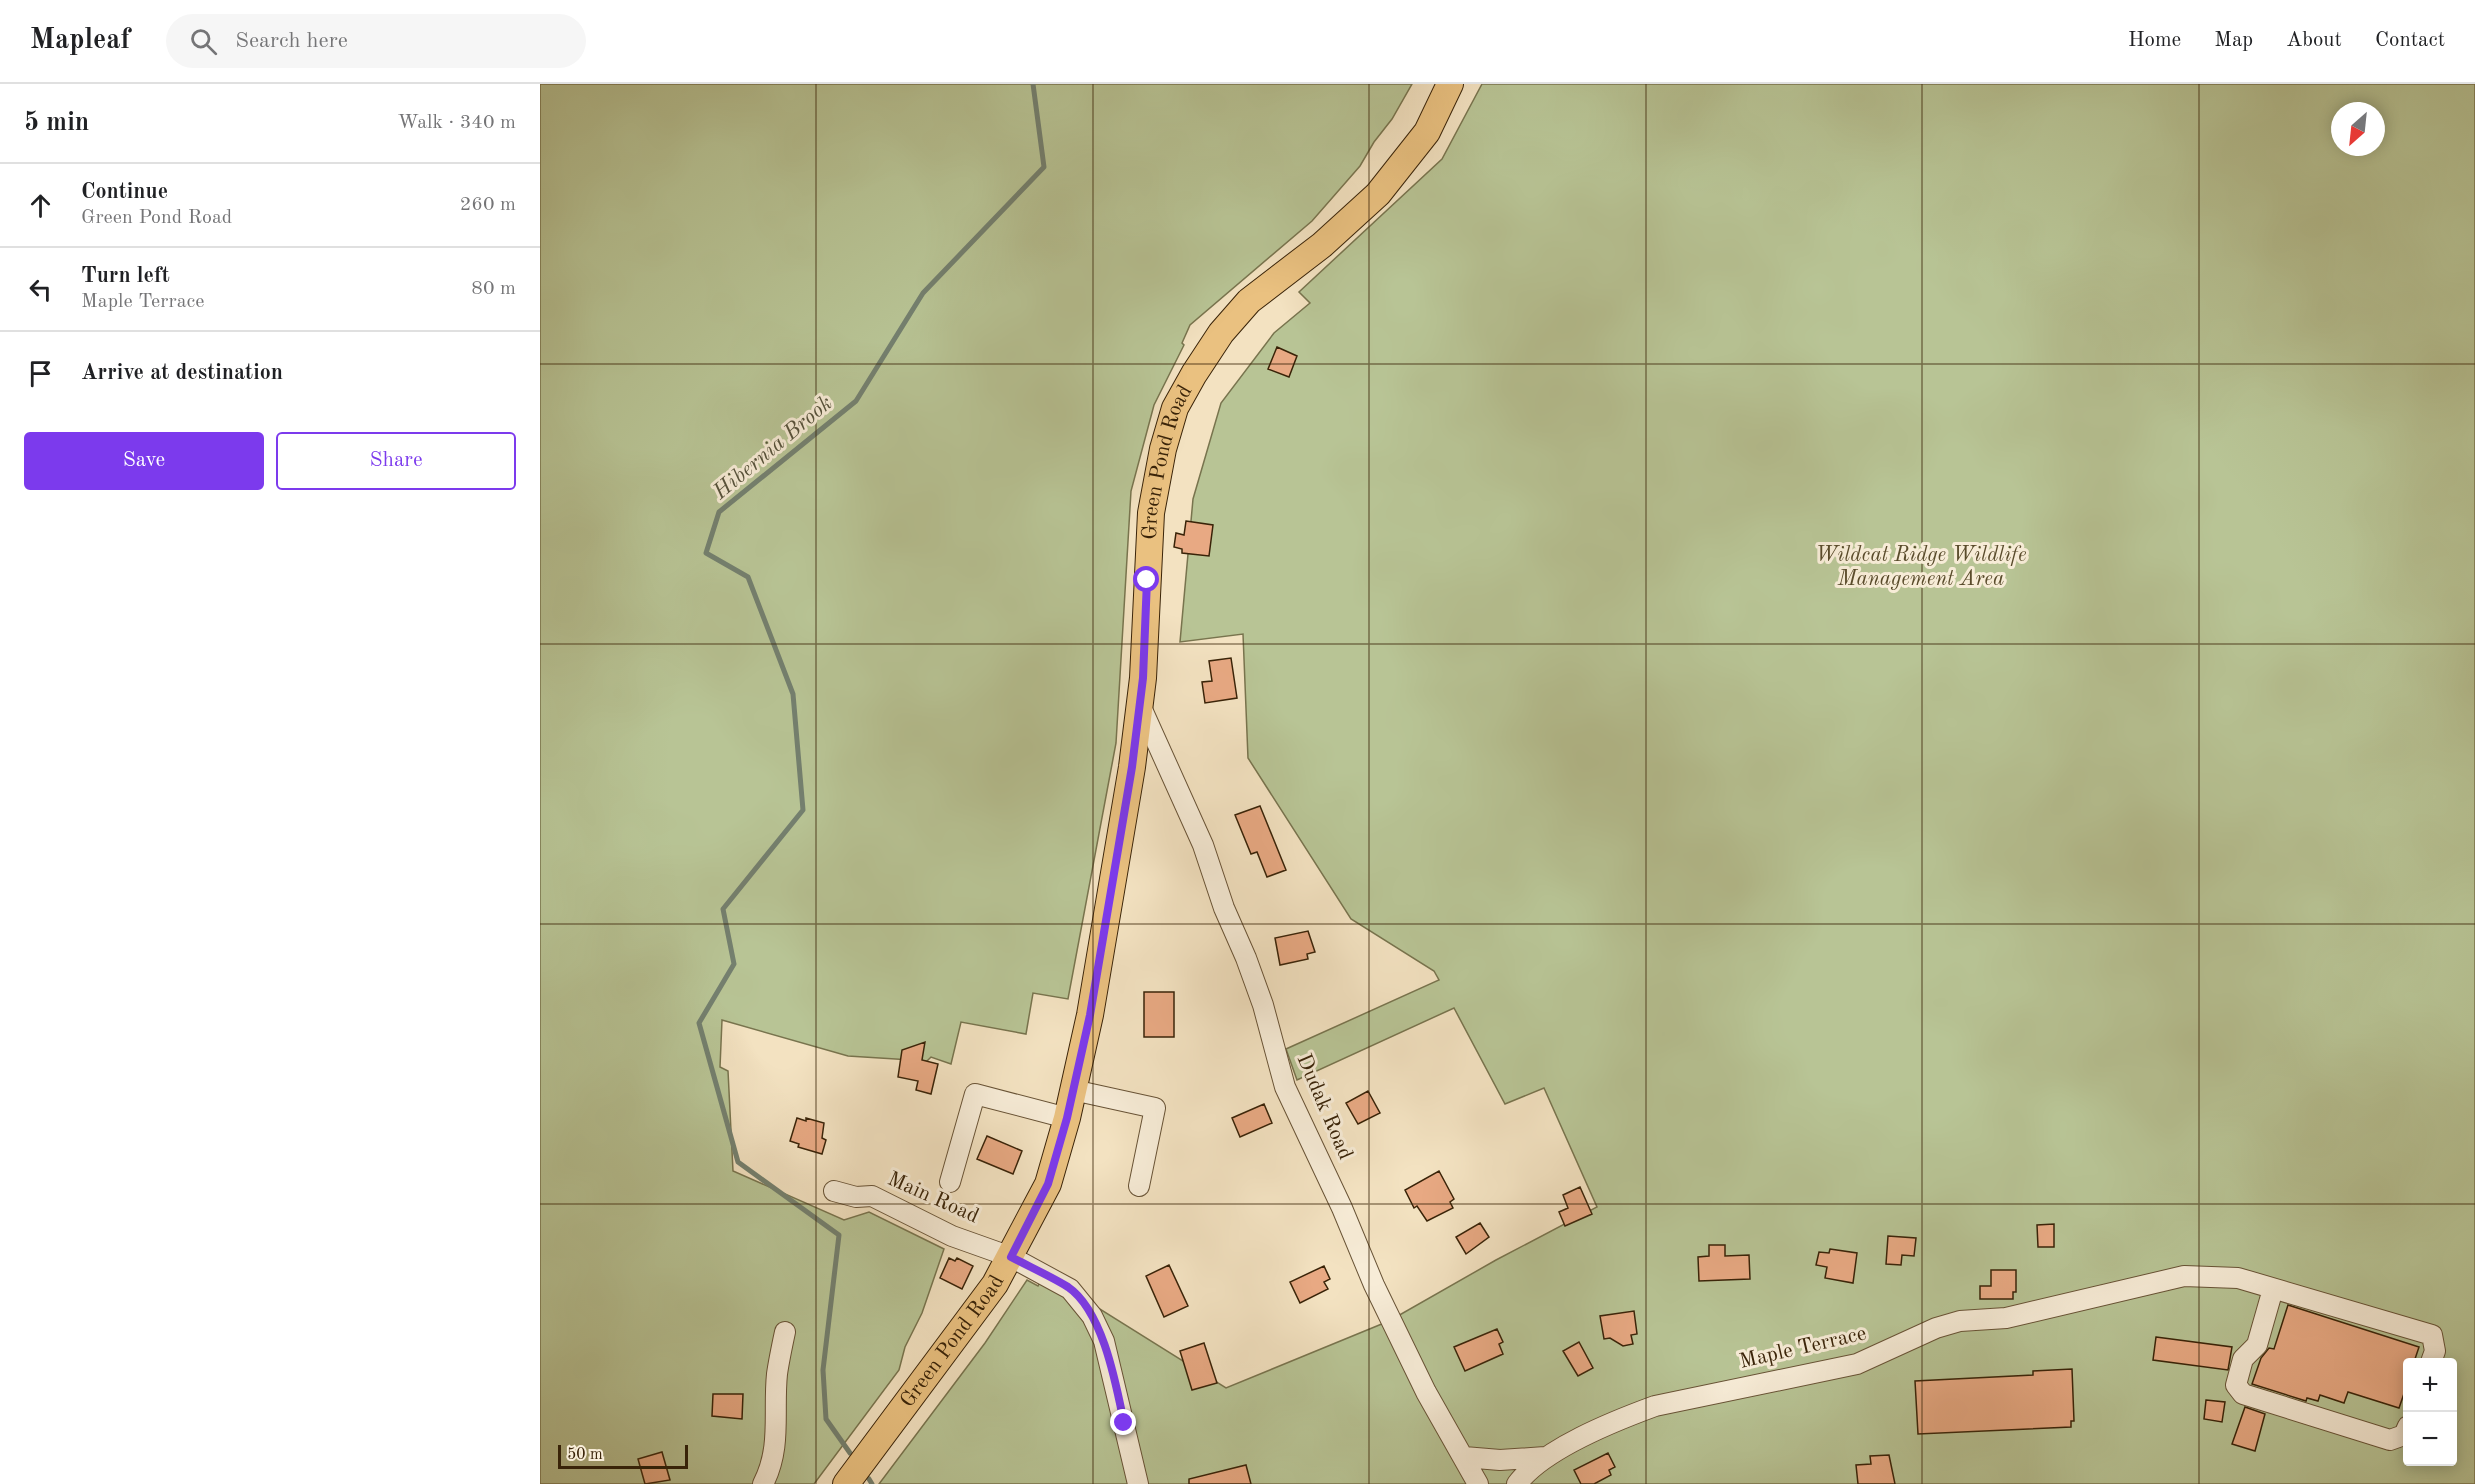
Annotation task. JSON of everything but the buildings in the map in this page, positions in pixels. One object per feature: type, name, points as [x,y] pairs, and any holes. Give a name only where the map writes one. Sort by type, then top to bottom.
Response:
[{"type":"main road","name":"Green Pond Road","points":[[846,1484],[995,1284],[1048,1184],[1067,1118],[1090,1015],[1132,767],[1140,705],[1151,513],[1163,448],[1175,408],[1221,333],[1249,301],[1322,245],[1378,194],[1427,132],[1450,84]]},
{"type":"street","name":"Dudak Road","points":[[1140,705],[1203,845],[1224,908],[1246,958],[1263,1005],[1285,1087],[1319,1156],[1374,1285],[1426,1392],[1478,1484]]},
{"type":"street","points":[[1073,1090],[1155,1108],[1139,1186]]},
{"type":"street","points":[[951,1182],[975,1094],[1067,1118]]},
{"type":"street","name":"Main Road","points":[[834,1191],[856,1197],[872,1196],[952,1236],[1011,1257]]},
{"type":"street","points":[[1011,1257],[1070,1289],[1092,1316],[1112,1368],[1138,1484]]},
{"type":"street","name":"Maple Terrace","points":[[1517,1484],[1545,1457],[1626,1416],[1654,1406],[1857,1364],[1936,1328],[1960,1322],[2006,1318],[2184,1276],[2238,1278],[2432,1335],[2435,1351],[2432,1358]]},
{"type":"street","points":[[2273,1289],[2257,1345],[2243,1359],[2236,1385],[2242,1394],[2390,1440],[2403,1435]]},
{"type":"street","points":[[763,1484],[771,1469],[778,1422],[777,1375],[785,1332]]},
{"type":"street","points":[[1464,1457],[1500,1460],[1545,1457]]},
{"type":"green space","points":[[540,84],[1412,84],[1392,119],[1374,142],[1360,166],[1312,221],[1190,325],[1182,343],[1184,345],[1154,405],[1131,491],[1116,743],[1068,999],[1033,993],[1026,1034],[961,1022],[951,1064],[931,1057],[927,1061],[848,1056],[722,1020],[720,1067],[728,1071],[733,1171],[844,1220],[869,1212],[944,1249],[922,1313],[905,1347],[899,1370],[814,1484],[540,1484]]},
{"type":"green space","name":"Wildcat Ridge Wildlife Management Area","points":[[1482,84],[2475,84],[2475,1484],[879,1484],[985,1343],[1027,1280],[1038,1286],[1044,1274],[1226,1388],[1389,1321],[1496,1260],[1597,1207],[1544,1088],[1505,1104],[1454,1008],[1297,1080],[1286,1049],[1439,980],[1434,971],[1351,919],[1248,758],[1243,634],[1180,642],[1193,499],[1221,403],[1274,333],[1310,303],[1299,292],[1442,159]]},
{"type":"waterway","name":"Hibernia Brook","points":[[850,1453],[826,1419],[823,1370],[839,1235],[738,1162],[699,1023],[734,964],[723,909],[803,810],[793,694],[748,577],[706,553],[719,512],[856,401],[923,293],[1044,167],[1033,84]]},
{"type":"waterway","name":"Hibernia Brook","points":[[869,1479],[872,1484]]},
{"type":"route","points":[[1124,1423],[1104,1341],[1092,1316],[1070,1289],[1011,1257],[1048,1184],[1067,1118],[1090,1015],[1132,767],[1143,678],[1147,580]]}]
